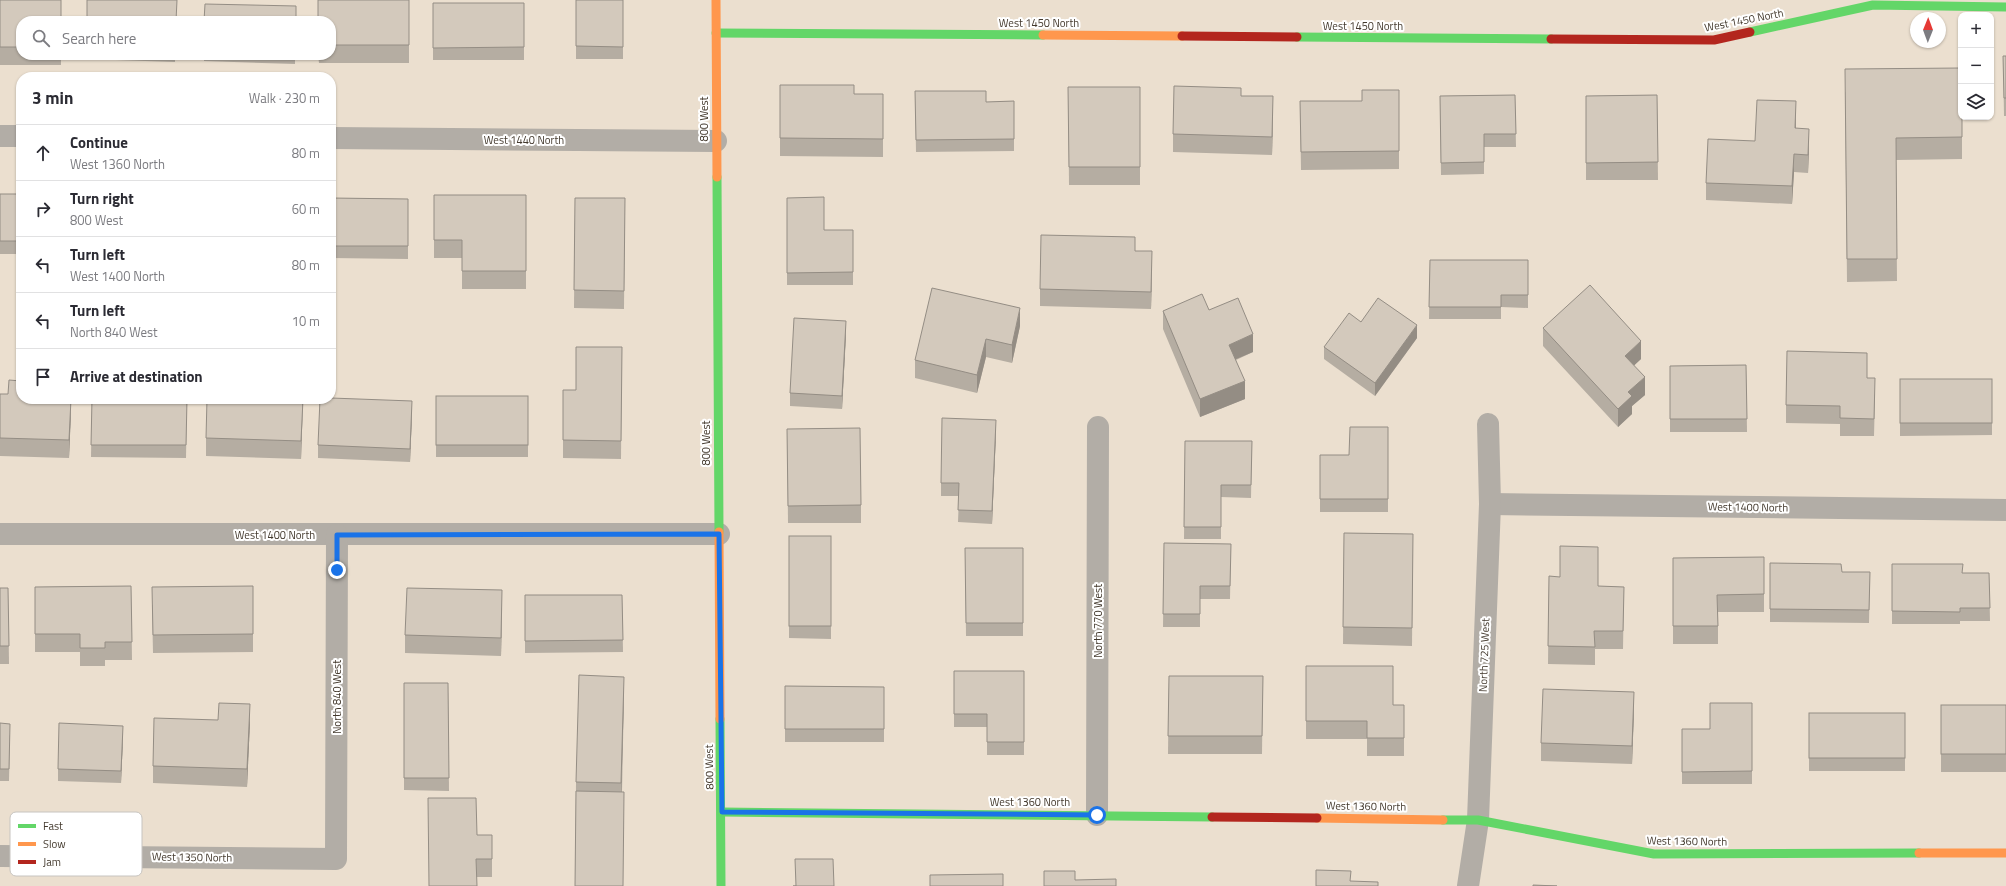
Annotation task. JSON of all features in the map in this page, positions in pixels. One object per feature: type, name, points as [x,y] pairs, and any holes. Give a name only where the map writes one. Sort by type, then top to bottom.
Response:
[{"type":"street","name":"800 West","points":[[716,0],[722,812],[721,886]]},
{"type":"street","name":"West 1450 North","points":[[716,33],[1714,40],[1873,5],[2006,7]]},
{"type":"street","points":[[0,136],[16,136]]},
{"type":"street","name":"West 1440 North","points":[[336,138],[716,141]]},
{"type":"street","name":"North 725 West","points":[[1468,886],[1478,820],[1490,504],[1488,424]]},
{"type":"street","name":"North 770 West","points":[[1097,815],[1098,427]]},
{"type":"street","name":"West 1400 North","points":[[1490,504],[2006,510]]},
{"type":"street","name":"West 1400 North","points":[[0,534],[719,534]]},
{"type":"street","name":"North 840 West","points":[[336,859],[337,535]]},
{"type":"street","name":"West 1360 North","points":[[722,812],[1478,820],[1559,837],[1654,854],[2006,853]]},
{"type":"street","name":"West 1350 North","points":[[0,856],[10,856]]},
{"type":"street","name":"West 1350 North","points":[[142,857],[336,859]]},
{"type":"building","points":[[0,0],[61,0],[61,16],[16,16],[16,47],[0,47]]},
{"type":"building","points":[[87,0],[177,0],[176,16],[87,16]]},
{"type":"building","points":[[318,0],[409,0],[409,45],[336,45],[336,16],[318,16]]},
{"type":"building","points":[[576,0],[623,0],[623,47],[576,46]]},
{"type":"building","points":[[433,3],[524,3],[524,47],[433,48]]},
{"type":"building","points":[[205,4],[296,6],[296,16],[204,16]]},
{"type":"building","points":[[2003,56],[2006,56],[2006,98],[2004,98]]},
{"type":"building","points":[[1958,68],[1958,120],[1962,120],[1962,137],[1896,138],[1897,259],[1847,259],[1845,69]]},
{"type":"building","points":[[780,85],[854,85],[854,94],[883,94],[883,139],[780,138]]},
{"type":"building","points":[[1174,86],[1241,88],[1241,96],[1273,96],[1272,137],[1173,134]]},
{"type":"building","points":[[1068,87],[1140,87],[1140,167],[1069,167]]},
{"type":"building","points":[[1362,90],[1399,90],[1399,151],[1301,152],[1300,101],[1362,101]]},
{"type":"building","points":[[915,91],[986,91],[986,102],[1014,101],[1014,139],[916,140]]},
{"type":"building","points":[[1515,95],[1516,134],[1484,134],[1484,162],[1441,163],[1440,96]]},
{"type":"building","points":[[1657,95],[1658,162],[1586,163],[1586,96]]},
{"type":"building","points":[[1757,100],[1796,101],[1795,128],[1809,129],[1808,155],[1794,154],[1792,186],[1706,183],[1708,139],[1755,141]]},
{"type":"building","points":[[0,194],[16,194],[16,241],[0,241]]},
{"type":"building","points":[[434,195],[526,195],[526,271],[462,271],[462,240],[434,240]]},
{"type":"building","points":[[824,197],[824,230],[853,230],[853,272],[787,273],[787,198]]},
{"type":"building","points":[[336,198],[408,199],[408,246],[336,246]]},
{"type":"building","points":[[575,198],[625,198],[624,291],[574,290]]},
{"type":"building","points":[[1041,235],[1135,237],[1135,251],[1152,251],[1151,292],[1040,289]]},
{"type":"building","points":[[1430,260],[1528,260],[1528,295],[1501,295],[1501,307],[1429,307]]},
{"type":"building","points":[[1590,285],[1641,341],[1625,356],[1645,377],[1628,392],[1632,396],[1618,409],[1543,328]]},
{"type":"building","points":[[932,288],[1020,308],[1012,345],[986,339],[977,375],[915,360]]},
{"type":"building","points":[[1202,294],[1209,310],[1238,298],[1253,334],[1229,345],[1245,381],[1200,399],[1163,311]]},
{"type":"building","points":[[1378,298],[1417,325],[1375,383],[1324,347],[1349,313],[1361,322]]},
{"type":"building","points":[[794,318],[846,321],[842,396],[790,393]]},
{"type":"building","points":[[576,347],[622,347],[621,441],[563,440],[563,390],[576,390]]},
{"type":"building","points":[[1787,351],[1867,353],[1867,378],[1875,378],[1874,419],[1840,418],[1840,406],[1786,405]]},
{"type":"building","points":[[1746,365],[1747,419],[1670,419],[1670,366]]},
{"type":"building","points":[[1900,379],[1992,379],[1992,423],[1900,423]]},
{"type":"building","points":[[9,380],[16,381],[16,404],[71,404],[69,440],[0,438],[0,394],[8,394]]},
{"type":"building","points":[[436,396],[528,396],[528,445],[436,445]]},
{"type":"building","points":[[336,398],[412,401],[410,449],[318,445],[320,404],[336,404]]},
{"type":"building","points":[[92,404],[187,404],[186,445],[91,445]]},
{"type":"building","points":[[207,404],[303,404],[301,441],[206,438]]},
{"type":"building","points":[[942,418],[996,420],[992,511],[958,510],[959,483],[941,483]]},
{"type":"building","points":[[1350,427],[1388,427],[1388,499],[1320,499],[1320,455],[1349,455]]},
{"type":"building","points":[[860,428],[861,505],[788,506],[787,429]]},
{"type":"building","points":[[1185,441],[1252,441],[1251,485],[1221,485],[1221,527],[1184,527]]},
{"type":"building","points":[[1344,533],[1413,534],[1412,628],[1343,627]]},
{"type":"building","points":[[789,536],[831,536],[831,626],[789,626]]},
{"type":"building","points":[[1164,543],[1231,544],[1230,586],[1200,586],[1200,614],[1163,614]]},
{"type":"building","points":[[1560,546],[1598,547],[1598,586],[1624,587],[1623,631],[1594,631],[1595,647],[1548,646],[1549,576],[1560,577]]},
{"type":"building","points":[[965,548],[1023,548],[1023,623],[966,623]]},
{"type":"building","points":[[1764,557],[1764,594],[1717,595],[1718,626],[1673,626],[1673,558]]},
{"type":"building","points":[[1770,563],[1841,564],[1842,572],[1870,572],[1869,610],[1770,609]]},
{"type":"building","points":[[1892,564],[1963,564],[1962,573],[1989,573],[1990,608],[1960,608],[1960,612],[1892,611]]},
{"type":"building","points":[[131,586],[132,642],[105,642],[105,648],[80,648],[80,634],[35,634],[35,587]]},
{"type":"building","points":[[253,586],[253,634],[153,635],[152,587]]},
{"type":"building","points":[[0,588],[8,588],[9,646],[0,646]]},
{"type":"building","points":[[407,588],[502,590],[501,638],[405,635]]},
{"type":"building","points":[[525,595],[622,595],[623,640],[525,641]]},
{"type":"building","points":[[1306,666],[1393,666],[1393,705],[1404,705],[1404,738],[1367,738],[1367,721],[1306,721]]},
{"type":"building","points":[[954,671],[1024,671],[1024,742],[987,742],[987,714],[954,714]]},
{"type":"building","points":[[579,675],[624,677],[621,783],[576,782]]},
{"type":"building","points":[[1169,676],[1263,676],[1262,736],[1168,736]]},
{"type":"building","points":[[404,683],[448,683],[449,778],[404,778]]},
{"type":"building","points":[[785,686],[884,687],[884,729],[785,729]]},
{"type":"building","points":[[1543,689],[1634,692],[1632,746],[1541,743]]},
{"type":"building","points":[[219,703],[250,704],[247,769],[153,766],[154,718],[218,720]]},
{"type":"building","points":[[1710,703],[1752,703],[1752,771],[1682,772],[1682,729],[1710,729]]},
{"type":"building","points":[[1941,705],[2006,705],[2006,754],[1941,754]]},
{"type":"building","points":[[1809,713],[1905,713],[1905,758],[1809,758]]},
{"type":"building","points":[[0,723],[10,724],[9,769],[0,769]]},
{"type":"building","points":[[59,723],[123,726],[121,771],[58,769]]},
{"type":"building","points":[[576,791],[624,792],[623,886],[575,886]]},
{"type":"building","points":[[428,798],[476,798],[477,835],[492,835],[492,859],[476,859],[477,886],[429,886]]},
{"type":"building","points":[[795,859],[833,859],[834,886],[796,886]]},
{"type":"building","points":[[1316,870],[1351,871],[1350,881],[1378,882],[1378,886],[1316,886]]},
{"type":"building","points":[[1044,871],[1075,871],[1075,880],[1116,879],[1116,886],[1044,886]]},
{"type":"building","points":[[1003,874],[1003,886],[930,886],[930,875]]},
{"type":"building","points":[[1533,885],[1557,886],[1533,886]]},
{"type":"traffic: fast","points":[[1750,32],[1873,5],[2006,7]]},
{"type":"traffic: fast","points":[[716,33],[1043,35]]},
{"type":"traffic: fast","points":[[1297,37],[1551,39]]},
{"type":"traffic: fast","points":[[717,177],[719,532]]},
{"type":"traffic: fast","points":[[720,719],[721,886]]},
{"type":"traffic: fast","points":[[722,812],[1212,817]]},
{"type":"traffic: fast","points":[[1443,820],[1478,820],[1654,854],[1919,853]]},
{"type":"traffic: slow","points":[[716,0],[717,177]]},
{"type":"traffic: slow","points":[[1043,35],[1182,36]]},
{"type":"traffic: slow","points":[[719,532],[720,719]]},
{"type":"traffic: slow","points":[[1317,818],[1443,820]]},
{"type":"traffic: slow","points":[[1919,853],[2006,853]]},
{"type":"traffic: jam","points":[[1551,39],[1714,40],[1750,32]]},
{"type":"traffic: jam","points":[[1182,36],[1297,37]]},
{"type":"traffic: jam","points":[[1212,817],[1317,818]]},
{"type":"route","points":[[337,570],[337,535],[719,534],[722,812],[1097,815]]}]
